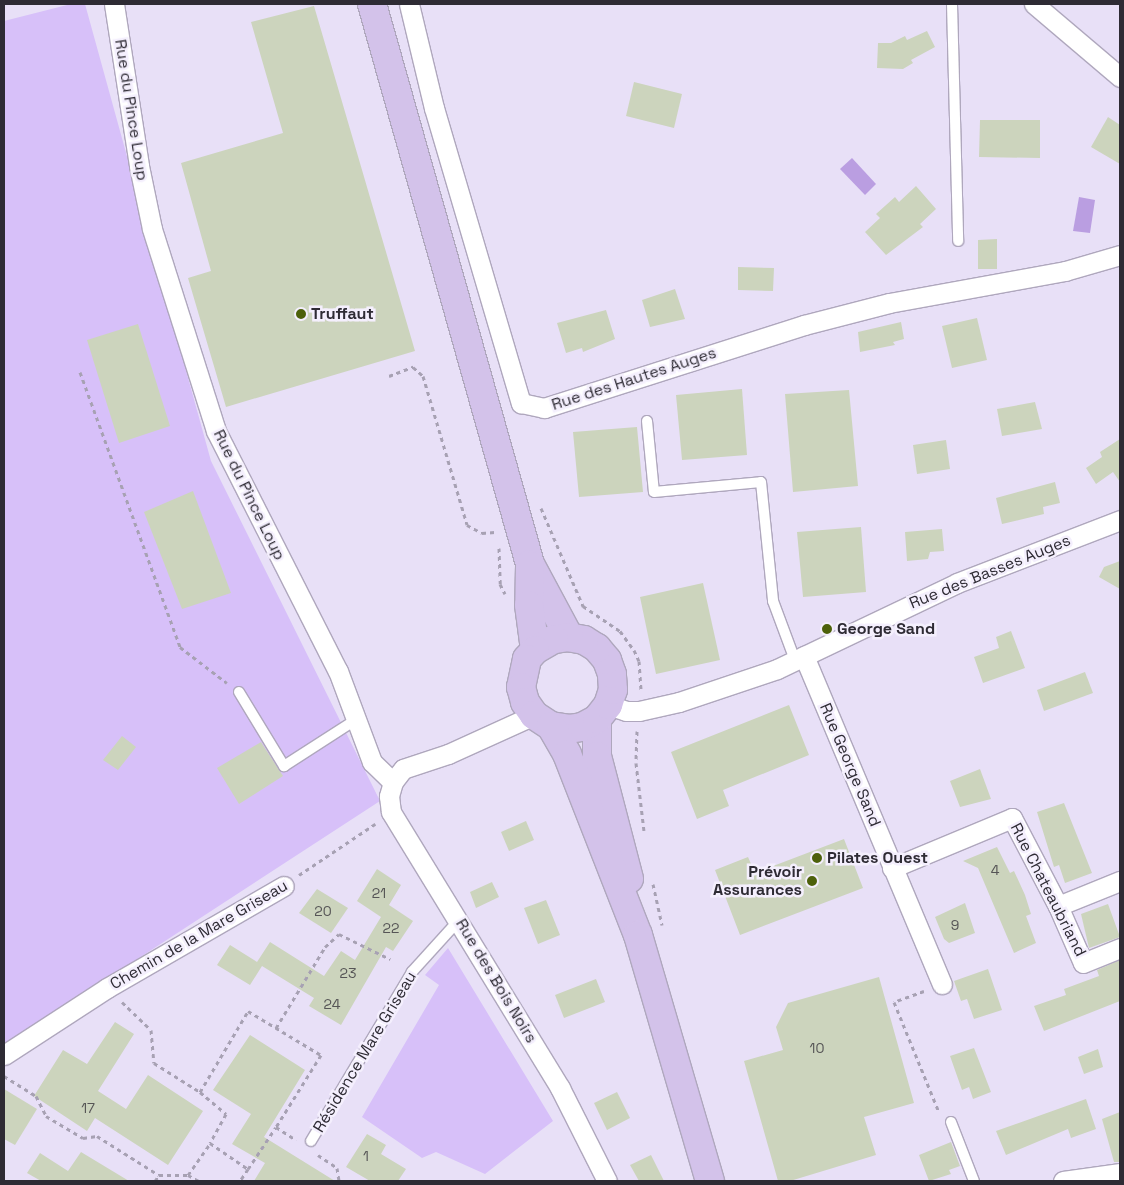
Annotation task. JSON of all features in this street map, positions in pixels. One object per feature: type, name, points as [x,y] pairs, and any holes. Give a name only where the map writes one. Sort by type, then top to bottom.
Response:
[{"type":"main road","points":[[372,4],[530,564],[569,637]]},
{"type":"main road","points":[[530,564],[529,605],[535,650]]},
{"type":"main road","points":[[650,931],[566,754],[522,687],[527,659],[535,650],[554,639],[569,637],[584,640],[597,648],[607,660],[612,674],[613,690],[603,712],[597,756],[625,855],[650,931],[710,1181]]},
{"type":"main road","points":[[542,720],[569,729],[603,712]]},
{"type":"street","name":"Rue du Pince Loup","points":[[114,4],[139,166],[152,229],[216,431],[330,655],[357,719],[372,762],[393,782]]},
{"type":"street","name":"Rue des Hautes Auges","points":[[409,4],[434,108],[521,403],[544,408],[804,325],[889,302],[1065,271],[1120,254]]},
{"type":"street","points":[[1034,4],[1120,77]]},
{"type":"street","name":"Rue des Basses Auges","points":[[603,712],[639,711],[679,702],[800,658],[957,583],[1120,520]]},
{"type":"street","name":"Rue George Sand","points":[[800,658],[942,984]]},
{"type":"street","points":[[391,812],[389,796],[393,782],[403,770],[542,720]]},
{"type":"street","name":"Rue des Bois Noirs","points":[[391,812],[460,919],[560,1088],[607,1181]]},
{"type":"street","name":"Rue Chateaubriand","points":[[892,868],[1012,818],[1058,906],[1083,963],[1120,948]]},
{"type":"street","points":[[1058,906],[1120,881]]},
{"type":"street","name":"Chemin de la Mare Griseau","points":[[4,1055],[107,988],[284,886]]},
{"type":"street","points":[[1063,1181],[1120,1172]]},
{"type":"lane","points":[[952,4],[958,241]]},
{"type":"lane","points":[[647,421],[654,492],[761,482],[773,601],[800,658]]},
{"type":"lane","points":[[238,692],[284,766],[357,719]]},
{"type":"lane","name":"Résidence Mare Griseau","points":[[310,1141],[412,972],[460,919]]},
{"type":"lane","points":[[951,1122],[974,1181]]},
{"type":"path","points":[[389,376],[413,368],[423,376],[467,525],[482,533],[498,531]]},
{"type":"path","points":[[80,372],[180,647],[238,692]]},
{"type":"path","points":[[583,606],[620,631],[634,650],[641,677],[636,763],[644,834]]},
{"type":"path","name":"Chemin de la Mare Griseau","points":[[284,886],[391,812]]},
{"type":"path","points":[[650,931],[652,880]]},
{"type":"path","points":[[276,1028],[325,947],[340,934],[390,959]]},
{"type":"path","points":[[942,984],[894,1002],[940,1115],[951,1122]]},
{"type":"path","points":[[107,988],[151,1030],[154,1063],[200,1092],[226,1114],[210,1143],[188,1175]]},
{"type":"path","points":[[200,1092],[248,1011],[321,1055],[240,1181]]},
{"type":"path","points":[[4,1076],[36,1096],[46,1116],[83,1138],[98,1136],[159,1175],[188,1175],[199,1181]]},
{"type":"path","points":[[276,1127],[299,1142]]},
{"type":"path","points":[[210,1143],[248,1169]]},
{"type":"path","points":[[314,1153],[337,1168],[340,1181]]},
{"type":"path","points":[[156,1181],[159,1175]]},
{"type":"shaded area","points":[[71,4],[85,4],[211,461],[380,801],[4,1046],[4,21]]},
{"type":"shaded area","points":[[852,158],[876,184],[865,195],[840,169]]},
{"type":"shaded area","points":[[1079,197],[1095,200],[1090,233],[1073,231]]},
{"type":"shaded area","points":[[448,948],[553,1121],[485,1174],[436,1152],[422,1158],[362,1117],[439,985],[425,975]]},
{"type":"building","name":"Truffaut","points":[[314,6],[415,351],[226,407],[188,278],[211,271],[181,163],[283,133],[251,22]]},
{"type":"building","points":[[927,31],[935,47],[911,60],[913,63],[903,69],[877,68],[878,43],[891,43],[905,36],[907,40]]},
{"type":"building","points":[[634,82],[682,94],[674,128],[626,116]]},
{"type":"building","points":[[1108,117],[1120,125],[1120,164],[1091,147]]},
{"type":"building","points":[[980,120],[1040,120],[1040,158],[979,157]]},
{"type":"building","points":[[916,186],[936,209],[920,224],[923,227],[886,255],[865,232],[880,218],[876,214],[895,197],[899,202]]},
{"type":"building","points":[[997,239],[997,269],[978,269],[978,240]]},
{"type":"building","points":[[738,267],[774,268],[773,291],[738,290]]},
{"type":"building","points":[[675,289],[685,319],[650,327],[642,300]]},
{"type":"building","points":[[606,310],[615,339],[583,352],[582,348],[566,353],[557,323]]},
{"type":"building","points":[[977,318],[987,360],[952,368],[942,326]]},
{"type":"building","points":[[901,322],[904,339],[893,342],[895,345],[860,352],[858,332]]},
{"type":"building","points":[[138,324],[170,426],[119,443],[87,340]]},
{"type":"building","points":[[742,389],[747,455],[682,460],[676,395]]},
{"type":"building","points":[[849,390],[858,486],[793,492],[785,394]]},
{"type":"building","points":[[1035,402],[1042,429],[1002,436],[997,409]]},
{"type":"building","points":[[637,427],[643,492],[579,497],[573,432]]},
{"type":"building","points":[[1120,439],[1120,482],[1113,472],[1096,484],[1086,468],[1102,457],[1100,452]]},
{"type":"building","points":[[946,440],[950,469],[917,474],[913,445]]},
{"type":"building","points":[[1055,482],[1060,503],[1043,507],[1044,514],[1002,524],[996,498]]},
{"type":"building","points":[[193,491],[231,593],[182,609],[144,512]]},
{"type":"building","points":[[861,527],[866,592],[803,597],[797,532]]},
{"type":"building","points":[[942,529],[944,551],[930,552],[928,559],[907,561],[905,532]]},
{"type":"building","points":[[1120,561],[1120,589],[1099,577],[1104,567]]},
{"type":"building","points":[[703,583],[720,660],[656,674],[640,597]]},
{"type":"building","points":[[1011,631],[1025,668],[983,683],[974,657],[999,648],[996,637]]},
{"type":"building","points":[[1085,672],[1093,693],[1044,711],[1037,690]]},
{"type":"building","points":[[789,705],[809,755],[723,790],[729,806],[697,819],[671,752]]},
{"type":"building","points":[[122,736],[136,747],[118,770],[103,760]]},
{"type":"building","points":[[261,742],[283,776],[239,804],[217,768]]},
{"type":"building","points":[[980,769],[991,799],[960,807],[950,781]]},
{"type":"building","points":[[1064,803],[1092,873],[1065,883],[1059,865],[1054,867],[1037,812]]},
{"type":"building","points":[[526,821],[534,840],[509,851],[501,832]]},
{"type":"building","points":[[844,839],[863,888],[740,935],[715,870],[748,857],[755,873]]},
{"type":"building","points":[[997,847],[1010,873],[1014,871],[1025,895],[1031,914],[1026,916],[1036,943],[1014,953],[978,868],[963,861]]},
{"type":"building","points":[[377,869],[401,885],[389,905],[413,921],[393,951],[386,947],[341,1025],[309,1006],[314,998],[262,966],[250,985],[217,965],[230,945],[257,962],[270,942],[324,976],[341,951],[355,960],[381,917],[357,901]]},
{"type":"building","points":[[492,882],[499,897],[476,908],[470,892]]},
{"type":"building","points":[[317,889],[348,908],[331,933],[299,913]]},
{"type":"building","points":[[546,900],[560,935],[538,944],[524,908]]},
{"type":"building","points":[[965,903],[975,933],[949,943],[944,939],[935,917]]},
{"type":"building","points":[[1108,904],[1120,937],[1089,948],[1081,914]]},
{"type":"building","points":[[1120,960],[1120,1001],[1044,1031],[1034,1006],[1066,995],[1064,989],[1099,976],[1097,970]]},
{"type":"building","points":[[988,969],[1002,1010],[974,1019],[967,999],[961,1001],[954,981]]},
{"type":"building","points":[[879,977],[914,1103],[864,1117],[876,1155],[790,1181],[778,1181],[744,1061],[783,1050],[776,1027],[788,1003]]},
{"type":"building","points":[[596,979],[605,1002],[564,1018],[555,995]]},
{"type":"building","points":[[115,1022],[134,1034],[98,1091],[126,1109],[148,1075],[203,1111],[168,1165],[95,1118],[87,1131],[34,1096],[63,1050],[87,1064]]},
{"type":"building","points":[[250,1035],[305,1070],[264,1137],[335,1181],[254,1181],[265,1163],[232,1144],[251,1114],[213,1090]]},
{"type":"building","points":[[974,1048],[991,1092],[973,1099],[969,1087],[962,1090],[950,1056]]},
{"type":"building","points":[[1098,1049],[1103,1067],[1084,1074],[1078,1057]]},
{"type":"building","points":[[4,1089],[37,1109],[15,1145],[4,1139]]},
{"type":"building","points":[[617,1092],[630,1118],[607,1130],[594,1103]]},
{"type":"building","points":[[1086,1099],[1096,1129],[1071,1138],[1068,1129],[1006,1155],[996,1131]]},
{"type":"building","points":[[1120,1112],[1120,1162],[1114,1162],[1102,1119]]},
{"type":"building","points":[[367,1134],[386,1145],[381,1154],[406,1169],[398,1181],[370,1181],[346,1167]]},
{"type":"building","points":[[951,1142],[960,1166],[949,1170],[951,1174],[929,1181],[919,1155]]},
{"type":"building","points":[[81,1152],[129,1181],[41,1181],[27,1173],[40,1153],[68,1171]]},
{"type":"building","points":[[651,1155],[664,1181],[639,1181],[630,1165]]},
{"type":"place","name":"Truffaut","points":[[301,314]]},
{"type":"place","name":"George Sand","points":[[827,629]]},
{"type":"place","name":"Pilates Ouest","points":[[817,858]]},
{"type":"place","name":"Prévoir Assurances","points":[[812,881]]}]
